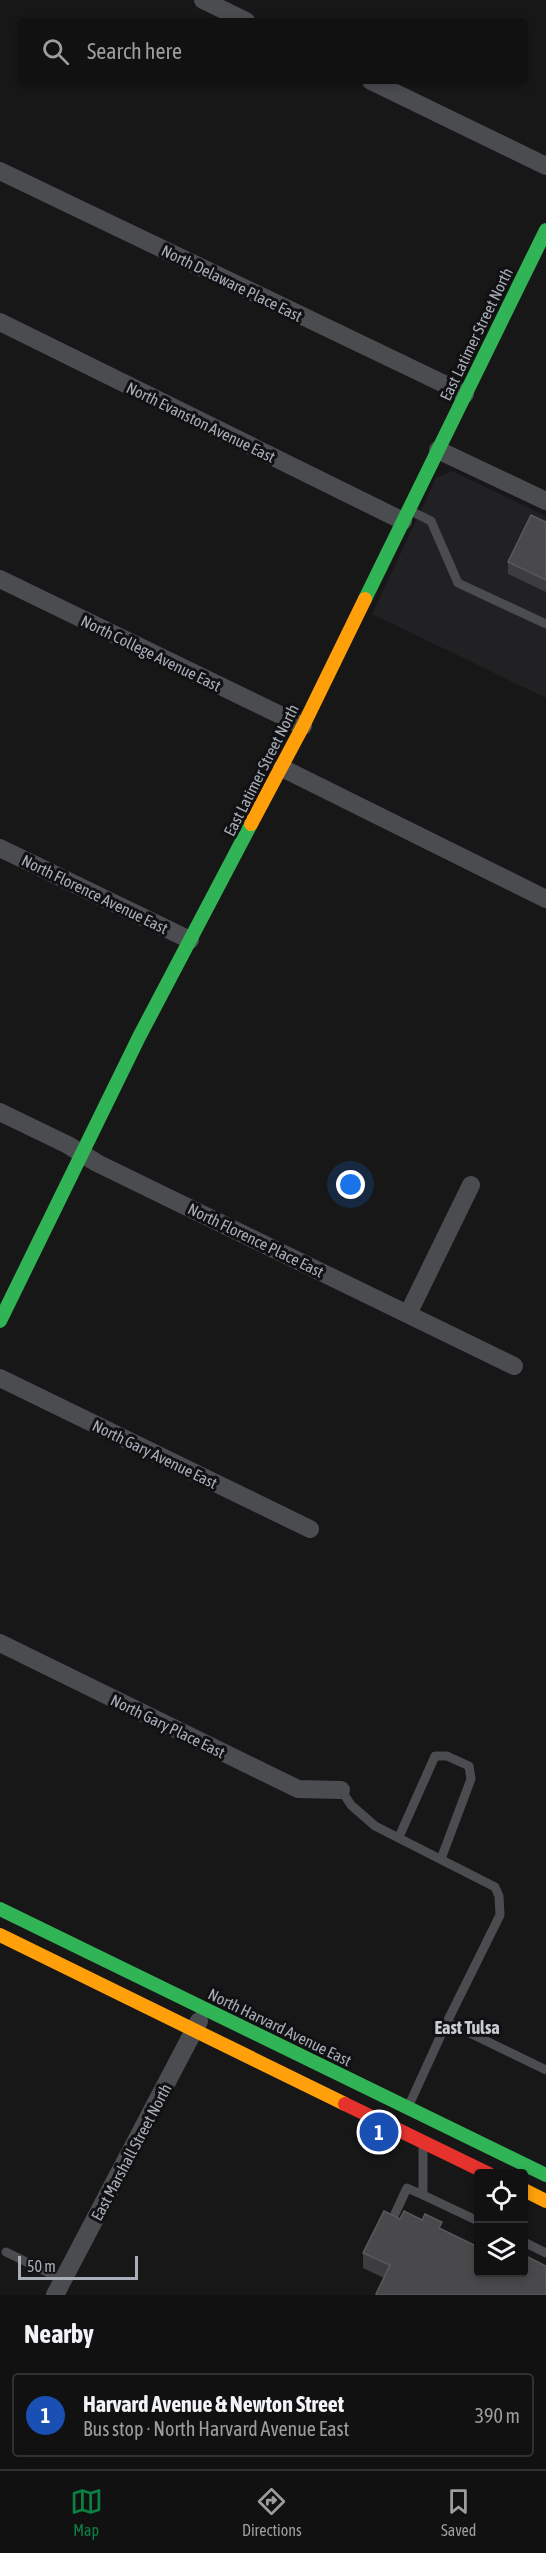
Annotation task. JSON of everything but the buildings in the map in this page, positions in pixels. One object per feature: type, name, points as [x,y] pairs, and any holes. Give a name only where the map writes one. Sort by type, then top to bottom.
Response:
[{"type":"street","points":[[203,0],[240,18]]},
{"type":"street","points":[[376,84],[546,166]]},
{"type":"street","name":"North Delaware Place East","points":[[0,171],[465,394]]},
{"type":"street","name":"East Latimer Street North","points":[[0,1321],[139,1037],[282,768],[546,230]]},
{"type":"street","name":"North Evanston Avenue East","points":[[0,322],[405,515]]},
{"type":"street","points":[[438,450],[546,501]]},
{"type":"street","name":"North College Avenue East","points":[[0,579],[303,726]]},
{"type":"street","points":[[282,768],[546,899]]},
{"type":"street","name":"North Florence Avenue East","points":[[0,848],[190,940]]},
{"type":"street","name":"North Florence Place East","points":[[0,1112],[514,1366]]},
{"type":"street","points":[[408,1314],[471,1185]]},
{"type":"street","name":"North Gary Avenue East","points":[[0,1378],[310,1529]]},
{"type":"street","name":"North Gary Place East","points":[[0,1643],[298,1789],[341,1791]]},
{"type":"street","name":"North Harvard Avenue East","points":[[0,1909],[408,2107],[544,2169]]},
{"type":"street","points":[[0,1935],[479,2169]]},
{"type":"street","name":"East Marshall Street North","points":[[59,2287],[206,2009]]},
{"type":"street","points":[[398,2130],[408,2107]]},
{"type":"street","points":[[528,2192],[546,2201]]},
{"type":"lane","points":[[405,515],[430,521],[458,583],[546,624]]},
{"type":"lane","points":[[399,1837],[435,1756],[447,1756],[470,1766],[471,1779],[441,1859]]},
{"type":"lane","points":[[341,1791],[351,1805],[375,1826],[495,1887],[499,1896],[500,1915],[408,2107]]},
{"type":"lane","points":[[447,2022],[546,2070]]},
{"type":"lane","points":[[423,2142],[423,2195]]},
{"type":"lane","points":[[393,2218],[407,2188],[474,2219]]},
{"type":"lane","points":[[528,2244],[546,2253]]},
{"type":"lane","points":[[6,2252],[59,2287]]},
{"type":"shaded area","points":[[452,471],[546,516],[546,698],[372,614],[436,478]]},
{"type":"traffic: fast","points":[[365,599],[546,230]]},
{"type":"traffic: fast","points":[[0,1321],[139,1037],[251,824]]},
{"type":"traffic: fast","points":[[0,1909],[546,2175]]},
{"type":"traffic: slow","points":[[251,824],[303,726],[365,599]]},
{"type":"traffic: slow","points":[[0,1935],[345,2104]]},
{"type":"traffic: slow","points":[[528,2192],[546,2201]]},
{"type":"traffic: jam","points":[[345,2104],[479,2169]]},
{"type":"place","name":"Harvard Avenue & Newton Street","points":[[379,2132]]},
{"type":"district","name":"East Tulsa","points":[[467,2027]]}]
